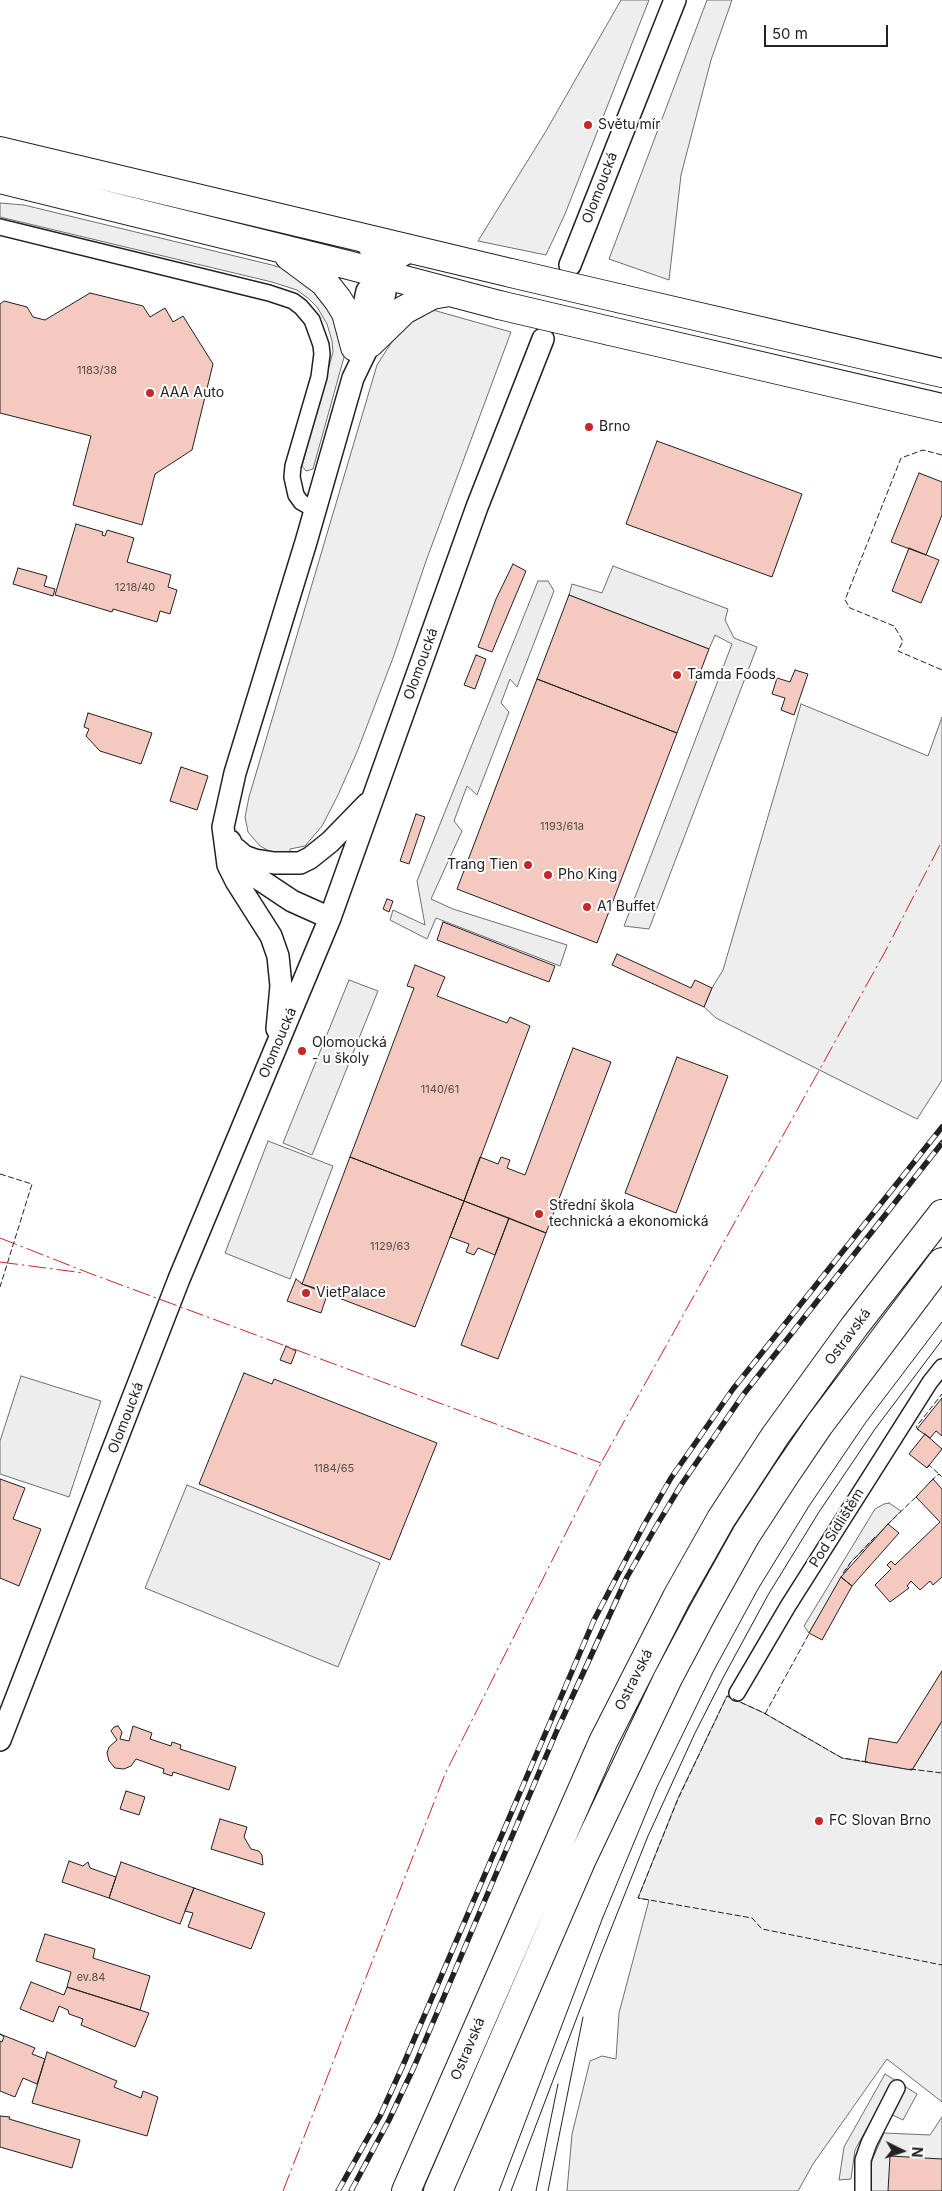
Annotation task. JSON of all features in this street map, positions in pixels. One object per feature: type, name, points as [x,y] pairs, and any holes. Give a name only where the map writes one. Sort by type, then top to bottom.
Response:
[{"type":"highway","points":[[0,151],[364,239],[942,374]]},
{"type":"highway","points":[[0,180],[268,245],[499,305],[942,408]]},
{"type":"highway","points":[[268,245],[296,260],[324,282],[346,313],[362,345],[410,306],[439,293],[449,292]]},
{"type":"highway","points":[[909,1256],[942,1203]]},
{"type":"highway","name":"Ostravská","points":[[406,2191],[563,1830],[607,1734],[673,1605],[721,1519],[770,1444],[802,1398],[942,1214]]},
{"type":"highway","name":"Ostravská","points":[[438,2191],[582,1859],[668,1678],[703,1612],[746,1536],[814,1432],[942,1262]]},
{"type":"main road","name":"Olomoucká","points":[[570,265],[675,0]]},
{"type":"main road","points":[[364,239],[378,261],[382,274]]},
{"type":"main road","points":[[275,1052],[281,986],[278,956],[271,936],[228,865],[224,851],[223,827],[228,798],[315,510],[362,345],[367,291],[373,282],[395,260],[413,249]]},
{"type":"main road","name":"Olomoucká","points":[[0,1740],[178,1280],[330,918],[478,507],[543,339]]},
{"type":"main road","points":[[228,798],[226,824],[239,860],[258,879],[292,901],[330,918]]},
{"type":"main road","points":[[232,845],[244,856],[255,860],[280,864],[300,863],[310,858],[330,842],[372,799]]},
{"type":"street","points":[[0,227],[270,293],[293,301],[301,308],[312,320],[321,345],[322,354],[319,377],[293,466],[292,477],[296,494],[301,502],[315,510]]},
{"type":"street","name":"Pod Sídlištěm","points":[[737,1693],[788,1606],[925,1389],[942,1367]]},
{"type":"street","points":[[862,2191],[863,2160],[869,2143],[898,2088]]},
{"type":"shaded area","points":[[621,0],[649,0],[565,214],[546,255],[478,241],[546,131]]},
{"type":"shaded area","points":[[707,0],[732,0],[711,60],[681,175],[669,280],[609,259]]},
{"type":"shaded area","points":[[0,203],[24,205],[272,265],[295,272],[325,294],[346,350],[313,469],[306,471],[302,466],[333,352],[327,324],[317,307],[309,299],[297,290],[272,282],[0,217]]},
{"type":"shaded area","points":[[433,310],[511,332],[426,561],[393,658],[357,752],[338,795],[322,826],[305,846],[290,849],[290,857],[275,854],[260,846],[248,832],[245,817],[249,797],[377,365],[393,340],[410,321]]},
{"type":"shaded area","points":[[613,566],[728,609],[725,620],[734,638],[757,647],[649,929],[624,926],[732,644],[715,635],[709,649],[569,595],[572,584],[602,593]]},
{"type":"shaded area","points":[[538,581],[548,581],[554,591],[517,687],[510,679],[501,703],[509,712],[477,795],[467,786],[454,821],[462,831],[431,899],[453,909],[567,945],[560,966],[436,918],[427,939],[390,920],[393,910],[425,925],[417,881]]},
{"type":"shaded area","points":[[801,704],[928,756],[942,717],[942,1080],[917,1119],[716,1018],[704,1007],[712,988],[723,970]]},
{"type":"shaded area","points":[[349,980],[378,991],[312,1155],[283,1143]]},
{"type":"shaded area","points":[[268,1141],[333,1166],[290,1279],[225,1253]]},
{"type":"shaded area","points":[[21,1376],[101,1401],[69,1497],[0,1474],[0,1441]]},
{"type":"shaded area","points":[[187,1485],[380,1563],[338,1667],[145,1588]]},
{"type":"shaded area","points":[[889,1503],[901,1511],[851,1562],[809,1633],[804,1626],[875,1509]]},
{"type":"shaded area","points":[[727,1696],[764,1713],[842,1758],[912,1770],[942,1721],[942,2102],[887,2059],[813,2164],[798,2191],[567,2191],[572,2134],[590,2061],[602,2056],[616,2059],[619,2013],[649,1900],[638,1898],[678,1798]]},
{"type":"shaded area","points":[[885,2074],[917,2094],[903,2120],[878,2108],[855,2150],[851,2179],[839,2180],[844,2147]]},
{"type":"shaded area","points":[[942,2117],[942,2191],[869,2191],[872,2160],[884,2133],[930,2135]]},
{"type":"building","points":[[90,293],[143,306],[150,317],[165,308],[173,322],[183,316],[213,364],[192,450],[155,474],[142,525],[73,505],[91,436],[0,413],[0,304],[4,301],[27,307],[33,317],[45,320]]},
{"type":"building","points":[[657,441],[802,494],[772,577],[626,524]]},
{"type":"building","points":[[919,473],[942,482],[942,515],[926,555],[891,542]]},
{"type":"building","points":[[76,524],[103,532],[102,535],[105,536],[107,530],[134,538],[127,562],[171,575],[168,587],[177,590],[170,614],[160,611],[157,622],[113,609],[112,612],[55,595]]},
{"type":"building","points":[[909,548],[939,560],[921,603],[892,591]]},
{"type":"building","points":[[513,564],[526,571],[492,652],[478,647],[496,599]]},
{"type":"building","points":[[18,568],[47,576],[44,586],[55,589],[53,596],[13,584]]},
{"type":"building","points":[[569,595],[709,649],[677,733],[537,679]]},
{"type":"building","points":[[476,655],[486,659],[475,689],[464,685]]},
{"type":"building","points":[[795,670],[808,674],[794,715],[781,710],[785,698],[772,694],[777,678],[790,682]]},
{"type":"building","points":[[537,679],[677,733],[597,943],[457,889]]},
{"type":"building","points":[[88,713],[152,733],[141,764],[100,751],[86,736],[89,729],[84,727]]},
{"type":"building","points":[[181,767],[208,776],[197,810],[170,801]]},
{"type":"building","points":[[416,814],[425,817],[409,864],[400,861]]},
{"type":"building","points":[[387,899],[393,901],[389,912],[383,909]]},
{"type":"building","points":[[443,922],[555,966],[549,982],[437,940]]},
{"type":"building","points":[[617,954],[691,988],[695,980],[712,988],[704,1007],[612,965]]},
{"type":"building","points":[[415,965],[445,977],[437,996],[507,1023],[510,1017],[530,1026],[464,1201],[350,1157],[414,988],[407,986]]},
{"type":"building","points":[[573,1048],[611,1062],[546,1233],[464,1201],[480,1157],[498,1164],[501,1157],[510,1160],[507,1168],[525,1175]]},
{"type":"building","points":[[677,1057],[728,1076],[676,1213],[625,1193]]},
{"type":"building","points":[[350,1157],[464,1201],[415,1327],[302,1284]]},
{"type":"building","points":[[464,1201],[509,1218],[495,1255],[478,1248],[474,1255],[466,1252],[469,1244],[450,1237]]},
{"type":"building","points":[[509,1218],[546,1233],[498,1359],[461,1345]]},
{"type":"building","points":[[296,1279],[302,1284],[328,1292],[321,1313],[287,1301]]},
{"type":"building","points":[[286,1346],[296,1351],[291,1364],[280,1360]]},
{"type":"building","points":[[244,1373],[272,1384],[274,1379],[437,1443],[390,1560],[199,1484]]},
{"type":"building","points":[[942,1398],[942,1436],[936,1431],[930,1438],[917,1429]]},
{"type":"building","points":[[925,1434],[942,1449],[927,1468],[909,1454]]},
{"type":"building","points":[[0,1479],[25,1488],[13,1519],[41,1529],[19,1586],[0,1578]]},
{"type":"building","points":[[933,1479],[942,1489],[942,1577],[933,1585],[930,1581],[920,1590],[911,1581],[907,1586],[909,1588],[890,1602],[875,1585],[891,1569],[887,1565],[891,1561],[895,1565],[940,1522],[916,1497]]},
{"type":"building","points":[[888,1524],[899,1533],[852,1586],[841,1577]]},
{"type":"building","points":[[841,1577],[852,1586],[822,1640],[809,1633]]},
{"type":"building","points":[[942,1671],[942,1721],[912,1770],[865,1762],[869,1738],[897,1743]]},
{"type":"building","points":[[118,1726],[122,1732],[120,1739],[129,1741],[133,1726],[152,1733],[150,1739],[171,1746],[172,1742],[181,1745],[180,1749],[236,1767],[229,1790],[173,1772],[172,1776],[163,1773],[164,1769],[136,1759],[131,1766],[124,1769],[115,1768],[109,1761],[107,1753],[109,1747],[117,1740],[111,1731],[114,1727]]},
{"type":"building","points":[[126,1791],[145,1797],[139,1815],[120,1809]]},
{"type":"building","points":[[220,1819],[247,1827],[244,1837],[251,1849],[259,1851],[262,1855],[263,1865],[211,1849]]},
{"type":"building","points":[[69,1861],[83,1866],[88,1862],[90,1868],[116,1877],[109,1898],[62,1882]]},
{"type":"building","points":[[121,1862],[194,1888],[180,1924],[109,1898]]},
{"type":"building","points":[[194,1888],[265,1913],[251,1949],[188,1927],[193,1913],[185,1911]]},
{"type":"building","points":[[45,1934],[95,1949],[93,1958],[150,1976],[140,2010],[67,1987],[71,1972],[36,1961]]},
{"type":"building","points":[[31,1982],[64,1995],[67,1987],[149,2013],[135,2047],[81,2025],[83,2019],[69,2014],[68,2010],[59,2006],[53,2022],[20,2009]]},
{"type":"building","points":[[0,2034],[35,2048],[32,2054],[45,2059],[37,2084],[23,2078],[15,2097],[0,2091],[0,2041],[2,2042],[4,2037]]},
{"type":"building","points":[[47,2052],[117,2081],[114,2087],[141,2098],[143,2091],[158,2097],[147,2136],[32,2103]]},
{"type":"building","points":[[0,2116],[10,2117],[9,2119],[80,2140],[72,2168],[0,2147]]},
{"type":"building","points":[[890,2156],[942,2159],[942,2191],[888,2191]]},
{"type":"tram line","points":[[499,2191],[603,1917],[657,1787],[714,1670],[758,1589],[809,1506],[866,1422],[942,1322]]},
{"type":"tram line","points":[[511,2191],[648,1836],[695,1733],[768,1595],[819,1512],[875,1429],[942,1340]]},
{"type":"tram line","points":[[548,2191],[583,2017]]},
{"type":"tram line","points":[[536,2191],[558,2084]]},
{"type":"railway","points":[[338,2191],[380,2116],[594,1620],[644,1525],[671,1478],[733,1389],[942,1127]]},
{"type":"railway","points":[[351,2191],[389,2120],[414,2067],[558,1728],[627,1577],[681,1485],[743,1395],[942,1143]]},
{"type":"fence","points":[[942,455],[923,450],[901,458],[845,600],[850,608],[894,626],[903,641],[898,651],[942,670]]},
{"type":"fence","points":[[0,1174],[32,1184],[0,1287]]},
{"type":"fence","points":[[919,1430],[916,1427],[942,1394]]},
{"type":"fence","points":[[928,1467],[929,1465],[940,1475]]},
{"type":"fence","points":[[931,1481],[939,1474],[942,1477]]},
{"type":"fence","points":[[887,1525],[918,1495]]},
{"type":"fence","points":[[843,1573],[875,1537]]},
{"type":"fence","points":[[765,1714],[810,1632]]},
{"type":"fence","points":[[868,1762],[842,1758],[764,1713],[727,1696],[678,1799],[638,1898],[752,1918],[762,1929],[942,1965]]},
{"type":"fence","points":[[910,1769],[942,1773]]},
{"type":"power","points":[[283,2191],[445,1774],[601,1463],[886,950],[942,841]]},
{"type":"power","points":[[0,1238],[89,1273],[601,1463]]},
{"type":"power","points":[[0,1262],[84,1273]]},
{"type":"place","name":"Světu mír","points":[[588,125]]},
{"type":"place","name":"AAA Auto","points":[[150,393]]},
{"type":"place","name":"Brno","points":[[589,427]]},
{"type":"place","name":"Tamda Foods","points":[[677,675]]},
{"type":"place","name":"Trang Tien","points":[[528,865]]},
{"type":"place","name":"Pho King","points":[[548,875]]},
{"type":"place","name":"A1 Buffet","points":[[587,907]]},
{"type":"place","name":"Olomoucká - u školy","points":[[302,1051]]},
{"type":"place","name":"Střední škola technická a ekonomická","points":[[539,1214]]},
{"type":"place","name":"VietPalace","points":[[306,1293]]},
{"type":"place","name":"FC Slovan Brno","points":[[819,1821]]}]
